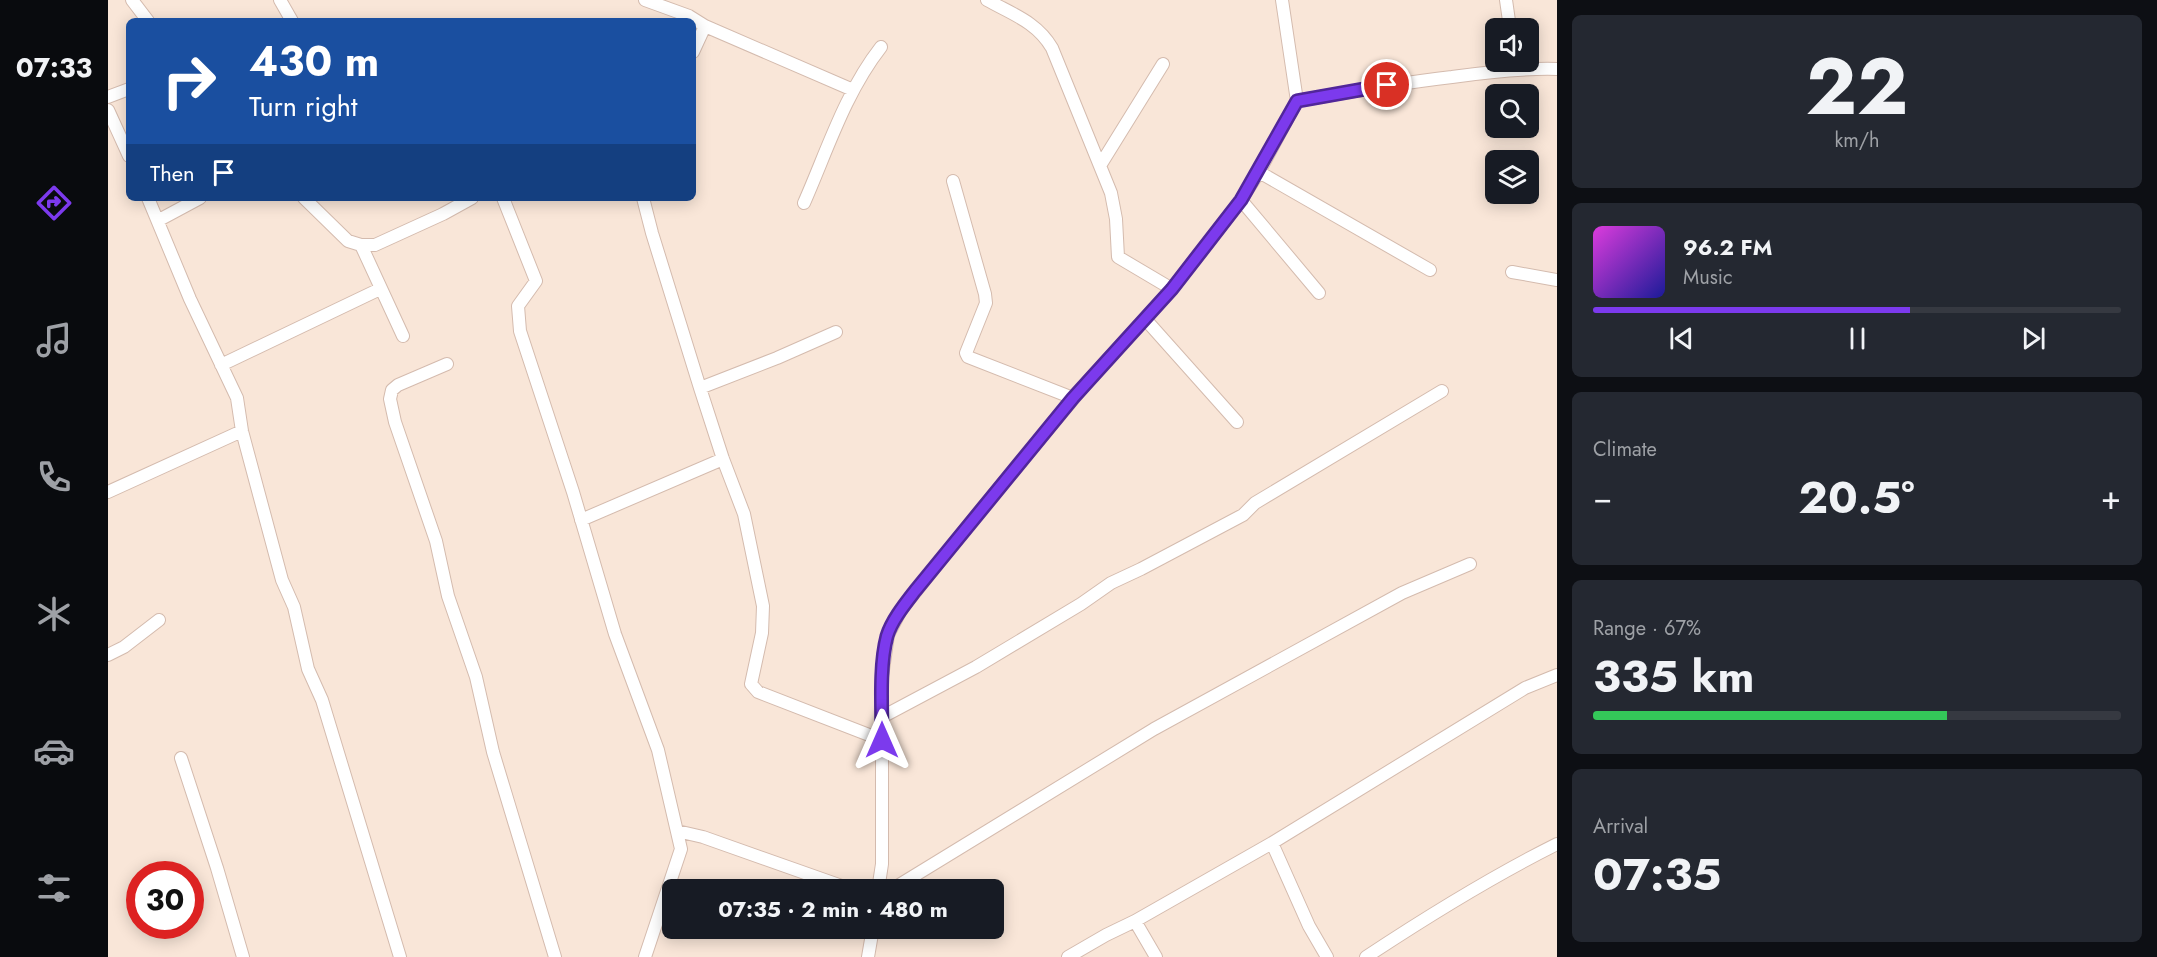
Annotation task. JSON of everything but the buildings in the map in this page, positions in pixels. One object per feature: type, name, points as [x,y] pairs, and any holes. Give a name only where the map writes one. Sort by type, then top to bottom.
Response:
[{"type":"street","points":[[132,0],[146,18]]},
{"type":"street","points":[[280,0],[290,18]]},
{"type":"street","points":[[645,0],[692,18]]},
{"type":"street","points":[[987,0],[1044,34],[1101,164],[1111,193],[1116,219],[1118,257],[1172,289]]},
{"type":"street","points":[[880,879],[882,864],[882,677],[888,635],[901,610],[1073,398],[1146,320],[1241,200],[1297,101],[1282,0]]},
{"type":"street","points":[[1506,0],[1509,18]]},
{"type":"street","points":[[696,20],[853,90]]},
{"type":"street","points":[[696,46],[705,26]]},
{"type":"street","points":[[804,203],[853,90],[866,66],[881,47]]},
{"type":"street","points":[[1101,164],[1163,64]]},
{"type":"street","points":[[1539,67],[1557,69]]},
{"type":"street","points":[[1297,101],[1485,70]]},
{"type":"street","points":[[108,98],[126,90]]},
{"type":"street","points":[[108,110],[126,149]]},
{"type":"street","points":[[1258,172],[1430,270]]},
{"type":"street","points":[[952,181],[986,303],[966,353],[968,357],[1073,398]]},
{"type":"street","points":[[1241,200],[1318,292]]},
{"type":"street","points":[[150,201],[190,299],[237,398],[242,431],[282,580],[294,607],[308,669],[322,700],[400,957]]},
{"type":"street","points":[[159,220],[194,201]]},
{"type":"street","points":[[307,201],[348,241],[360,245],[375,245],[466,201]]},
{"type":"street","points":[[506,201],[536,282],[518,306],[520,331],[615,634],[658,750],[681,849],[645,957]]},
{"type":"street","points":[[644,201],[651,233],[700,388],[744,514],[763,606],[762,633],[751,684],[753,689],[882,740]]},
{"type":"street","points":[[360,245],[403,336]]},
{"type":"street","points":[[1512,272],[1557,280]]},
{"type":"street","points":[[221,365],[380,289]]},
{"type":"street","points":[[1146,320],[1237,422]]},
{"type":"street","points":[[700,388],[836,332]]},
{"type":"street","points":[[447,364],[398,385],[392,390],[390,399],[395,422],[436,541],[448,596],[476,677],[493,752],[555,957]]},
{"type":"street","points":[[882,717],[976,667],[1081,604],[1111,583],[1243,515],[1255,503],[1442,391]]},
{"type":"street","points":[[108,492],[242,431]]},
{"type":"street","points":[[581,520],[723,459]]},
{"type":"street","points":[[909,879],[1154,729],[1402,593],[1470,564]]},
{"type":"street","points":[[108,655],[159,620]]},
{"type":"street","points":[[1068,957],[1272,843],[1525,688],[1557,675]]},
{"type":"street","points":[[182,758],[243,957]]},
{"type":"street","points":[[677,831],[703,837],[822,879]]},
{"type":"street","points":[[1272,843],[1309,926],[1327,957]]},
{"type":"street","points":[[1366,957],[1435,912],[1520,862],[1557,844]]},
{"type":"street","points":[[1135,921],[1156,957]]},
{"type":"street","points":[[868,957],[871,939]]},
{"type":"shaded area","points":[[108,0],[1557,0],[1557,957],[108,957]]},
{"type":"route","points":[[882,740],[882,677],[888,635],[901,610],[915,591],[1073,398],[1172,289],[1241,200],[1297,101],[1387,85]]}]
